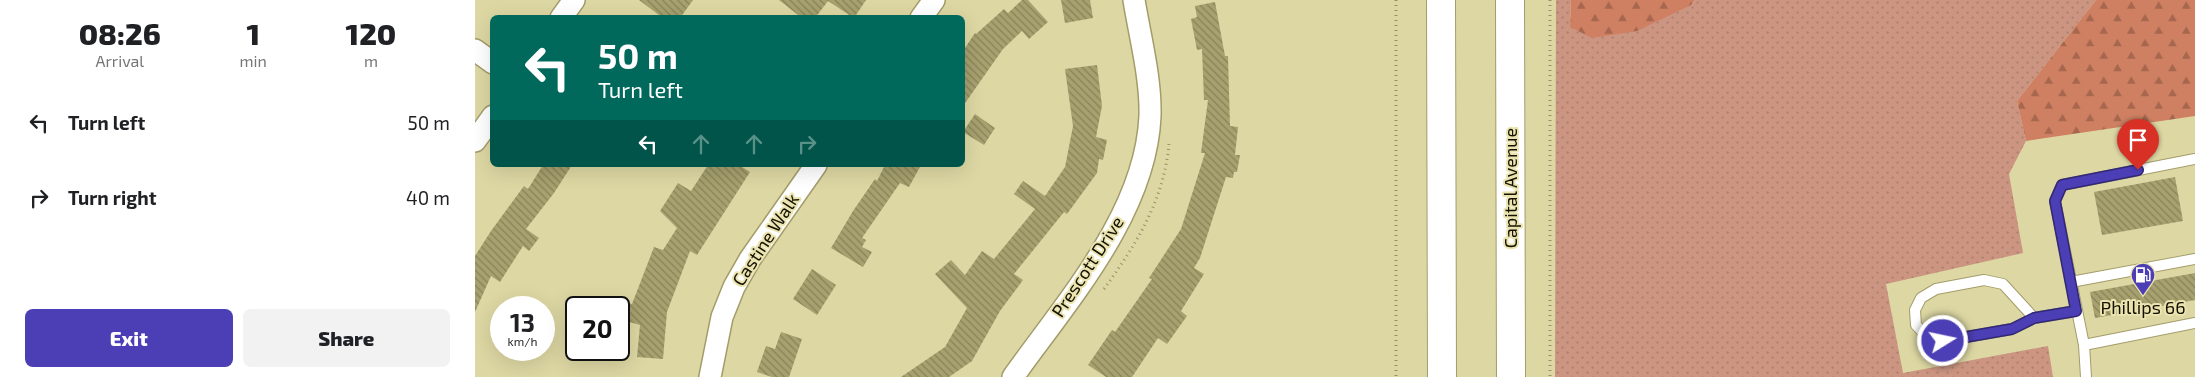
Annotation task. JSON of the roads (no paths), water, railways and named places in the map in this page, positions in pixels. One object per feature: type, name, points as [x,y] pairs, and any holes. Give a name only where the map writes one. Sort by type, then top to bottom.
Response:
[{"type":"highway","points":[[1441,0],[1442,377]]},
{"type":"highway","name":"Capital Avenue","points":[[1510,0],[1511,377]]},
{"type":"street","points":[[563,15],[574,0]]},
{"type":"street","points":[[923,15],[934,0]]},
{"type":"street","name":"Prescott Drive","points":[[1013,377],[1110,239],[1128,205],[1138,179],[1146,146],[1150,116],[1145,67],[1133,0]]},
{"type":"street","points":[[475,50],[490,60]]},
{"type":"street","points":[[475,141],[490,120]]},
{"type":"street","name":"Castine Walk","points":[[710,377],[722,317],[734,287],[750,258],[815,167]]},
{"type":"lane","points":[[2086,377],[2084,345],[2055,201],[2062,185],[2195,159]]},
{"type":"lane","points":[[2071,282],[2195,259]]},
{"type":"lane","points":[[2034,318],[2003,284],[1984,280],[1936,289],[1921,298],[1915,310],[1917,325],[1929,339],[1943,341],[2012,329],[2034,318],[2076,311]]},
{"type":"lane","points":[[2084,345],[2195,323]]},
{"type":"place","name":"Phillips 66","points":[[2143,296]]}]
